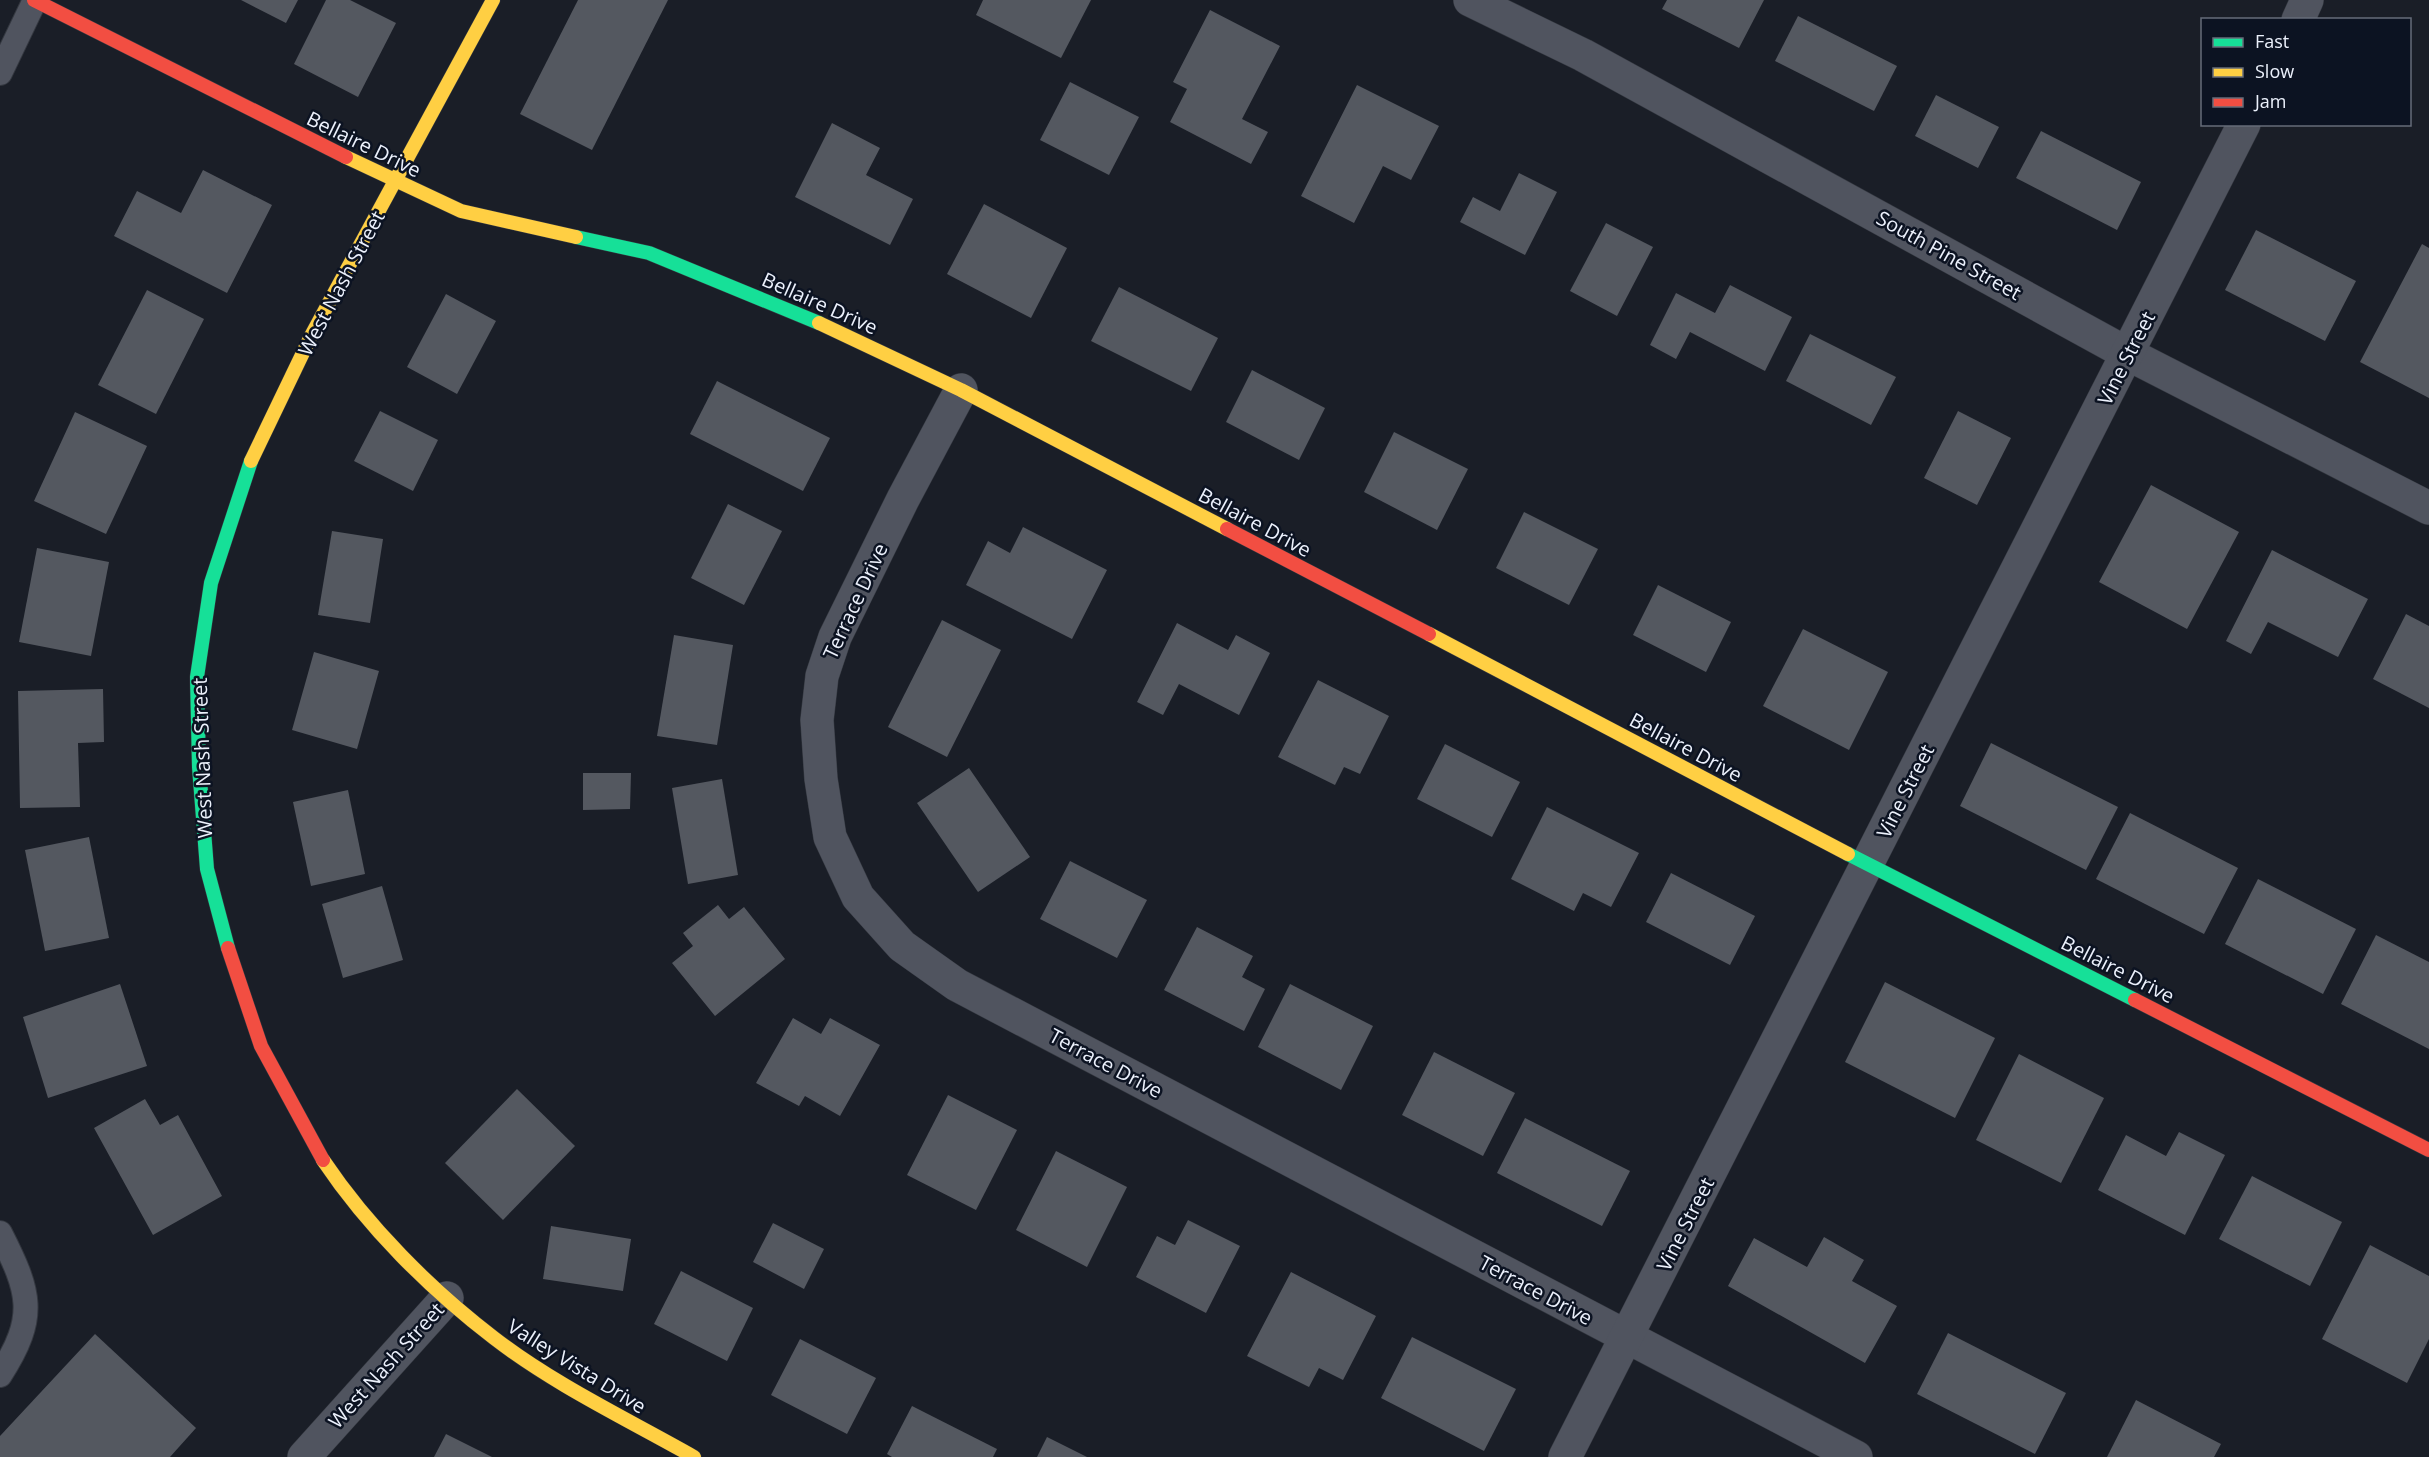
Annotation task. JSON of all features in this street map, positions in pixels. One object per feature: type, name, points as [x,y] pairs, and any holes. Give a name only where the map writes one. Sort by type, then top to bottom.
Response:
[{"type":"street","name":"Bellaire Drive","points":[[34,0],[396,182],[461,210],[649,253],[791,310],[961,390],[1868,864],[2429,1150]]},
{"type":"street","name":"West Nash Street","points":[[304,1457],[447,1298],[376,1230],[324,1162],[261,1046],[230,957],[207,868],[197,676],[211,583],[247,470],[312,334],[493,0]]},
{"type":"street","name":"South Pine Street","points":[[1470,0],[1583,55],[2128,354],[2429,508]]},
{"type":"street","points":[[2299,18],[2307,0]]},
{"type":"street","name":"Vine Street","points":[[1565,1457],[1628,1338],[2243,126]]},
{"type":"street","name":"Terrace Drive","points":[[961,390],[903,499],[836,637],[822,676],[817,720],[820,779],[830,837],[858,897],[902,946],[957,985],[1856,1457]]},
{"type":"street","name":"Valley Vista Drive","points":[[447,1298],[494,1338],[563,1384],[694,1457]]},
{"type":"lane","points":[[0,73],[34,0]]},
{"type":"lane","points":[[0,1233],[19,1271],[27,1304],[20,1339],[0,1375]]},
{"type":"building","points":[[241,0],[298,0],[286,23]]},
{"type":"building","points":[[326,0],[350,0],[396,23],[358,97],[294,64]]},
{"type":"building","points":[[578,0],[668,0],[592,150],[520,114]]},
{"type":"building","points":[[983,0],[1091,0],[1061,58],[976,15]]},
{"type":"building","points":[[1667,0],[1764,0],[1739,48],[1662,9]]},
{"type":"building","points":[[1210,10],[1280,46],[1242,119],[1268,132],[1251,164],[1170,122],[1187,89],[1173,82]]},
{"type":"building","points":[[1798,16],[1897,66],[1874,111],[1775,61]]},
{"type":"building","points":[[1070,82],[1139,117],[1109,175],[1040,140]]},
{"type":"building","points":[[1357,85],[1439,126],[1411,180],[1383,166],[1354,223],[1301,196]]},
{"type":"building","points":[[1936,95],[1999,127],[1978,168],[1915,136]]},
{"type":"building","points":[[832,123],[880,148],[866,175],[913,199],[890,245],[795,197]]},
{"type":"building","points":[[2041,131],[2141,182],[2117,230],[2016,178]]},
{"type":"building","points":[[203,170],[272,205],[227,293],[114,236],[137,191],[181,213]]},
{"type":"building","points":[[1519,173],[1557,192],[1525,255],[1460,222],[1473,197],[1500,211]]},
{"type":"building","points":[[984,204],[1067,248],[1031,318],[947,274]]},
{"type":"building","points":[[1606,223],[1653,247],[1617,316],[1570,291]]},
{"type":"building","points":[[2256,230],[2356,281],[2325,341],[2225,290]]},
{"type":"building","points":[[2422,244],[2429,248],[2429,398],[2360,362]]},
{"type":"building","points":[[1730,285],[1792,317],[1765,371],[1690,332],[1676,359],[1650,345],[1676,293],[1715,313]]},
{"type":"building","points":[[1119,287],[1218,338],[1191,391],[1091,341]]},
{"type":"building","points":[[147,290],[204,319],[156,414],[98,385]]},
{"type":"building","points":[[446,294],[496,321],[457,394],[407,367]]},
{"type":"building","points":[[1810,334],[1896,377],[1871,425],[1786,381]]},
{"type":"building","points":[[1252,370],[1325,408],[1299,460],[1226,422]]},
{"type":"building","points":[[717,381],[830,438],[803,491],[690,434]]},
{"type":"building","points":[[380,411],[438,440],[413,491],[354,461]]},
{"type":"building","points":[[1958,411],[2011,438],[1977,505],[1924,478]]},
{"type":"building","points":[[75,412],[147,446],[106,534],[34,501]]},
{"type":"building","points":[[1394,432],[1468,469],[1437,530],[1364,492]]},
{"type":"building","points":[[2151,485],[2239,532],[2187,629],[2099,582]]},
{"type":"building","points":[[728,504],[782,531],[744,605],[691,578]]},
{"type":"building","points":[[1524,512],[1598,549],[1569,605],[1496,568]]},
{"type":"building","points":[[1023,527],[1107,570],[1072,639],[966,585],[988,541],[1010,553]]},
{"type":"building","points":[[332,531],[383,539],[370,623],[318,615]]},
{"type":"building","points":[[37,548],[109,562],[91,656],[19,642]]},
{"type":"building","points":[[2272,550],[2368,599],[2338,657],[2268,622],[2251,654],[2226,641]]},
{"type":"building","points":[[1658,585],[1731,622],[1706,672],[1633,635]]},
{"type":"building","points":[[2406,614],[2429,626],[2429,708],[2373,679]]},
{"type":"building","points":[[942,620],[1001,650],[947,757],[888,727]]},
{"type":"building","points":[[1177,623],[1228,650],[1236,635],[1270,653],[1239,715],[1179,684],[1163,715],[1137,702]]},
{"type":"building","points":[[1803,629],[1888,672],[1849,750],[1763,706]]},
{"type":"building","points":[[674,635],[733,645],[717,745],[657,736]]},
{"type":"building","points":[[314,652],[379,671],[357,749],[292,730]]},
{"type":"building","points":[[1318,680],[1389,716],[1360,774],[1344,767],[1335,785],[1278,757]]},
{"type":"building","points":[[103,689],[104,742],[78,743],[80,807],[20,808],[18,691]]},
{"type":"building","points":[[1991,743],[2118,807],[2086,870],[1960,806]]},
{"type":"building","points":[[1445,744],[1520,782],[1492,837],[1417,799]]},
{"type":"building","points":[[969,768],[1030,857],[978,892],[917,803]]},
{"type":"building","points":[[583,773],[631,773],[630,809],[583,810]]},
{"type":"building","points":[[722,779],[738,875],[688,884],[672,788]]},
{"type":"building","points":[[348,790],[365,874],[311,886],[293,802]]},
{"type":"building","points":[[1547,807],[1639,853],[1611,907],[1583,893],[1574,911],[1511,879]]},
{"type":"building","points":[[2130,813],[2238,868],[2204,934],[2096,879]]},
{"type":"building","points":[[89,837],[109,938],[45,951],[25,850]]},
{"type":"building","points":[[1070,861],[1147,900],[1117,958],[1040,919]]},
{"type":"building","points":[[1671,873],[1755,916],[1730,965],[1646,922]]},
{"type":"building","points":[[2258,879],[2356,929],[2323,994],[2225,944]]},
{"type":"building","points":[[382,886],[403,960],[343,978],[322,904]]},
{"type":"building","points":[[718,905],[729,919],[744,907],[785,959],[715,1016],[672,963],[693,946],[683,933]]},
{"type":"building","points":[[1197,927],[1253,956],[1242,977],[1265,989],[1244,1031],[1164,990]]},
{"type":"building","points":[[2376,935],[2429,962],[2429,1049],[2341,1004]]},
{"type":"building","points":[[1885,982],[1995,1038],[1955,1118],[1845,1062]]},
{"type":"building","points":[[120,984],[147,1066],[48,1098],[23,1017]]},
{"type":"building","points":[[1290,984],[1373,1026],[1341,1090],[1258,1047]]},
{"type":"building","points":[[793,1018],[821,1034],[830,1018],[880,1045],[840,1116],[805,1096],[799,1106],[756,1083]]},
{"type":"building","points":[[1434,1052],[1515,1093],[1483,1156],[1402,1115]]},
{"type":"building","points":[[2019,1054],[2104,1098],[2061,1183],[1976,1140]]},
{"type":"building","points":[[517,1089],[575,1146],[503,1220],[445,1163]]},
{"type":"building","points":[[948,1095],[1017,1130],[976,1210],[907,1175]]},
{"type":"building","points":[[145,1099],[160,1125],[178,1115],[222,1196],[153,1235],[94,1128]]},
{"type":"building","points":[[1525,1118],[1630,1171],[1602,1226],[1497,1173]]},
{"type":"building","points":[[2179,1132],[2225,1155],[2185,1235],[2098,1190],[2126,1135],[2166,1156]]},
{"type":"building","points":[[1056,1151],[1127,1187],[1087,1267],[1016,1230]]},
{"type":"building","points":[[2252,1176],[2342,1222],[2310,1286],[2219,1239]]},
{"type":"building","points":[[1188,1220],[1240,1246],[1206,1313],[1136,1277],[1157,1236],[1175,1245]]},
{"type":"building","points":[[773,1223],[824,1249],[804,1289],[753,1262]]},
{"type":"building","points":[[551,1226],[631,1239],[623,1291],[543,1279]]},
{"type":"building","points":[[1824,1237],[1864,1260],[1852,1281],[1897,1306],[1865,1363],[1728,1286],[1754,1238],[1807,1267]]},
{"type":"building","points":[[2370,1245],[2429,1276],[2429,1339],[2407,1383],[2322,1339]]},
{"type":"building","points":[[681,1271],[753,1308],[727,1361],[654,1324]]},
{"type":"building","points":[[1291,1272],[1376,1316],[1343,1380],[1319,1368],[1309,1387],[1247,1356]]},
{"type":"building","points":[[1948,1333],[2066,1393],[2035,1454],[1917,1394]]},
{"type":"building","points":[[95,1334],[196,1428],[170,1457],[0,1457],[0,1436]]},
{"type":"building","points":[[1412,1337],[1516,1389],[1484,1451],[1381,1398]]},
{"type":"building","points":[[800,1339],[876,1378],[847,1434],[771,1395]]},
{"type":"building","points":[[2136,1400],[2221,1444],[2214,1457],[2107,1457]]},
{"type":"building","points":[[912,1406],[997,1449],[993,1457],[892,1457],[887,1454]]},
{"type":"building","points":[[446,1434],[492,1457],[434,1457]]},
{"type":"building","points":[[1047,1437],[1087,1457],[1037,1457]]},
{"type":"traffic: fast","points":[[576,237],[649,253],[819,323]]},
{"type":"traffic: fast","points":[[228,948],[207,869],[199,767],[197,677],[211,583],[251,461]]},
{"type":"traffic: fast","points":[[1848,854],[2135,1000]]},
{"type":"traffic: slow","points":[[251,461],[312,334],[493,0]]},
{"type":"traffic: slow","points":[[346,157],[461,211],[576,237]]},
{"type":"traffic: slow","points":[[819,323],[961,390],[1227,529]]},
{"type":"traffic: slow","points":[[1429,634],[1848,854]]},
{"type":"traffic: slow","points":[[323,1160],[360,1209],[401,1256],[470,1319],[542,1371],[694,1457]]},
{"type":"traffic: jam","points":[[34,0],[346,157]]},
{"type":"traffic: jam","points":[[1227,529],[1429,634]]},
{"type":"traffic: jam","points":[[228,948],[261,1046],[323,1160]]},
{"type":"traffic: jam","points":[[2135,1000],[2429,1150]]}]
